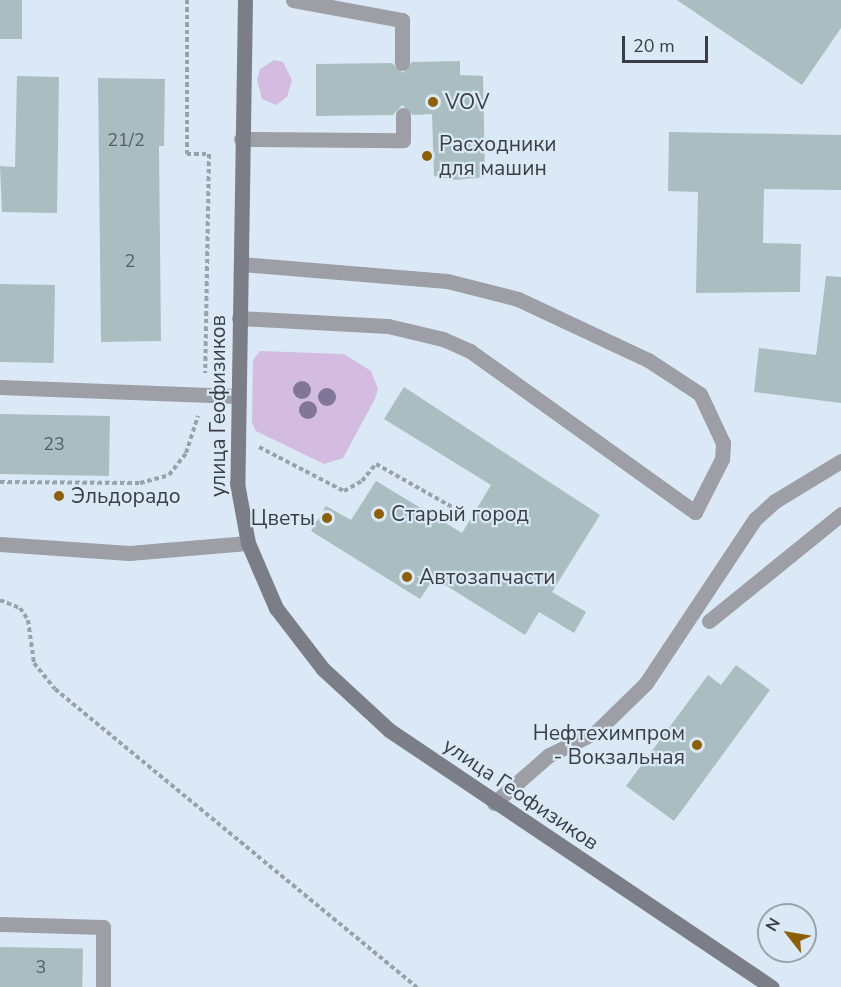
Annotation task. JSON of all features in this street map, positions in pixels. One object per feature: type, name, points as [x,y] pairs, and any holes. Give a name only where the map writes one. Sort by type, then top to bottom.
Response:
[{"type":"main road","name":"улица Геофизиков","points":[[244,0],[241,264],[236,396],[237,483],[248,543],[276,608],[298,640],[350,698],[389,730],[494,803],[772,987]]},
{"type":"street","points":[[293,0],[402,20],[402,63]]},
{"type":"street","points":[[241,139],[403,140],[403,115]]},
{"type":"street","points":[[238,318],[388,326],[443,339],[470,351],[695,512],[722,459],[723,443],[700,394],[648,360],[518,299],[447,281],[241,264]]},
{"type":"street","points":[[0,387],[236,396]]},
{"type":"street","points":[[494,803],[549,755],[596,732],[646,683],[755,519],[775,501],[841,462]]},
{"type":"street","points":[[709,621],[841,514]]},
{"type":"street","points":[[0,544],[129,553],[248,543]]},
{"type":"street","points":[[0,924],[103,927],[103,987]]},
{"type":"path","points":[[0,482],[140,483],[168,476],[186,453],[204,395],[209,154],[187,154],[187,0]]},
{"type":"path","points":[[255,444],[344,491],[362,481],[376,464],[459,511]]},
{"type":"path","points":[[0,600],[20,608],[28,620],[34,663],[55,689],[417,987]]},
{"type":"shaded area","points":[[274,60],[283,62],[292,80],[287,97],[276,105],[262,99],[257,79],[260,69]]},
{"type":"shaded area","points":[[260,351],[344,354],[371,371],[378,389],[375,399],[343,458],[324,464],[256,431],[252,423],[253,360]]},
{"type":"building","points":[[0,0],[22,0],[22,39],[0,39]]},
{"type":"building","points":[[677,0],[841,0],[841,28],[802,85]]},
{"type":"building","points":[[460,61],[460,75],[483,76],[485,177],[455,180],[434,176],[432,114],[413,115],[402,105],[393,115],[316,116],[316,64],[392,63],[403,73],[412,62]]},
{"type":"building","points":[[17,76],[59,77],[57,213],[2,212],[0,166],[15,167]]},
{"type":"building","points":[[98,78],[165,79],[164,146],[159,146],[161,341],[101,342]]},
{"type":"building","points":[[669,132],[841,135],[841,190],[764,189],[763,243],[801,244],[800,292],[696,293],[698,192],[668,191]]},
{"type":"building","points":[[826,276],[841,277],[841,403],[754,392],[759,348],[816,355]]},
{"type":"building","points":[[0,284],[55,285],[54,363],[0,362]]},
{"type":"building","points":[[404,387],[600,515],[552,592],[586,612],[574,633],[539,612],[525,635],[434,578],[420,599],[311,531],[326,506],[351,520],[376,481],[462,533],[491,485],[384,419]]},
{"type":"building","points":[[0,414],[110,416],[109,476],[0,474]]},
{"type":"building","points":[[736,665],[770,690],[674,821],[626,786],[708,675],[721,685]]},
{"type":"building","points":[[0,947],[83,948],[82,987],[0,987]]},
{"type":"place","name":"VOV","points":[[433,102]]},
{"type":"place","name":"Расходники для машин","points":[[427,156]]},
{"type":"place","name":"Эльдорадо","points":[[59,496]]},
{"type":"place","name":"Старый город","points":[[379,514]]},
{"type":"place","name":"Цветы","points":[[327,518]]},
{"type":"place","name":"Автозапчасти","points":[[407,577]]},
{"type":"place","name":"Нефтехимпром - Вокзальная","points":[[697,745]]}]
